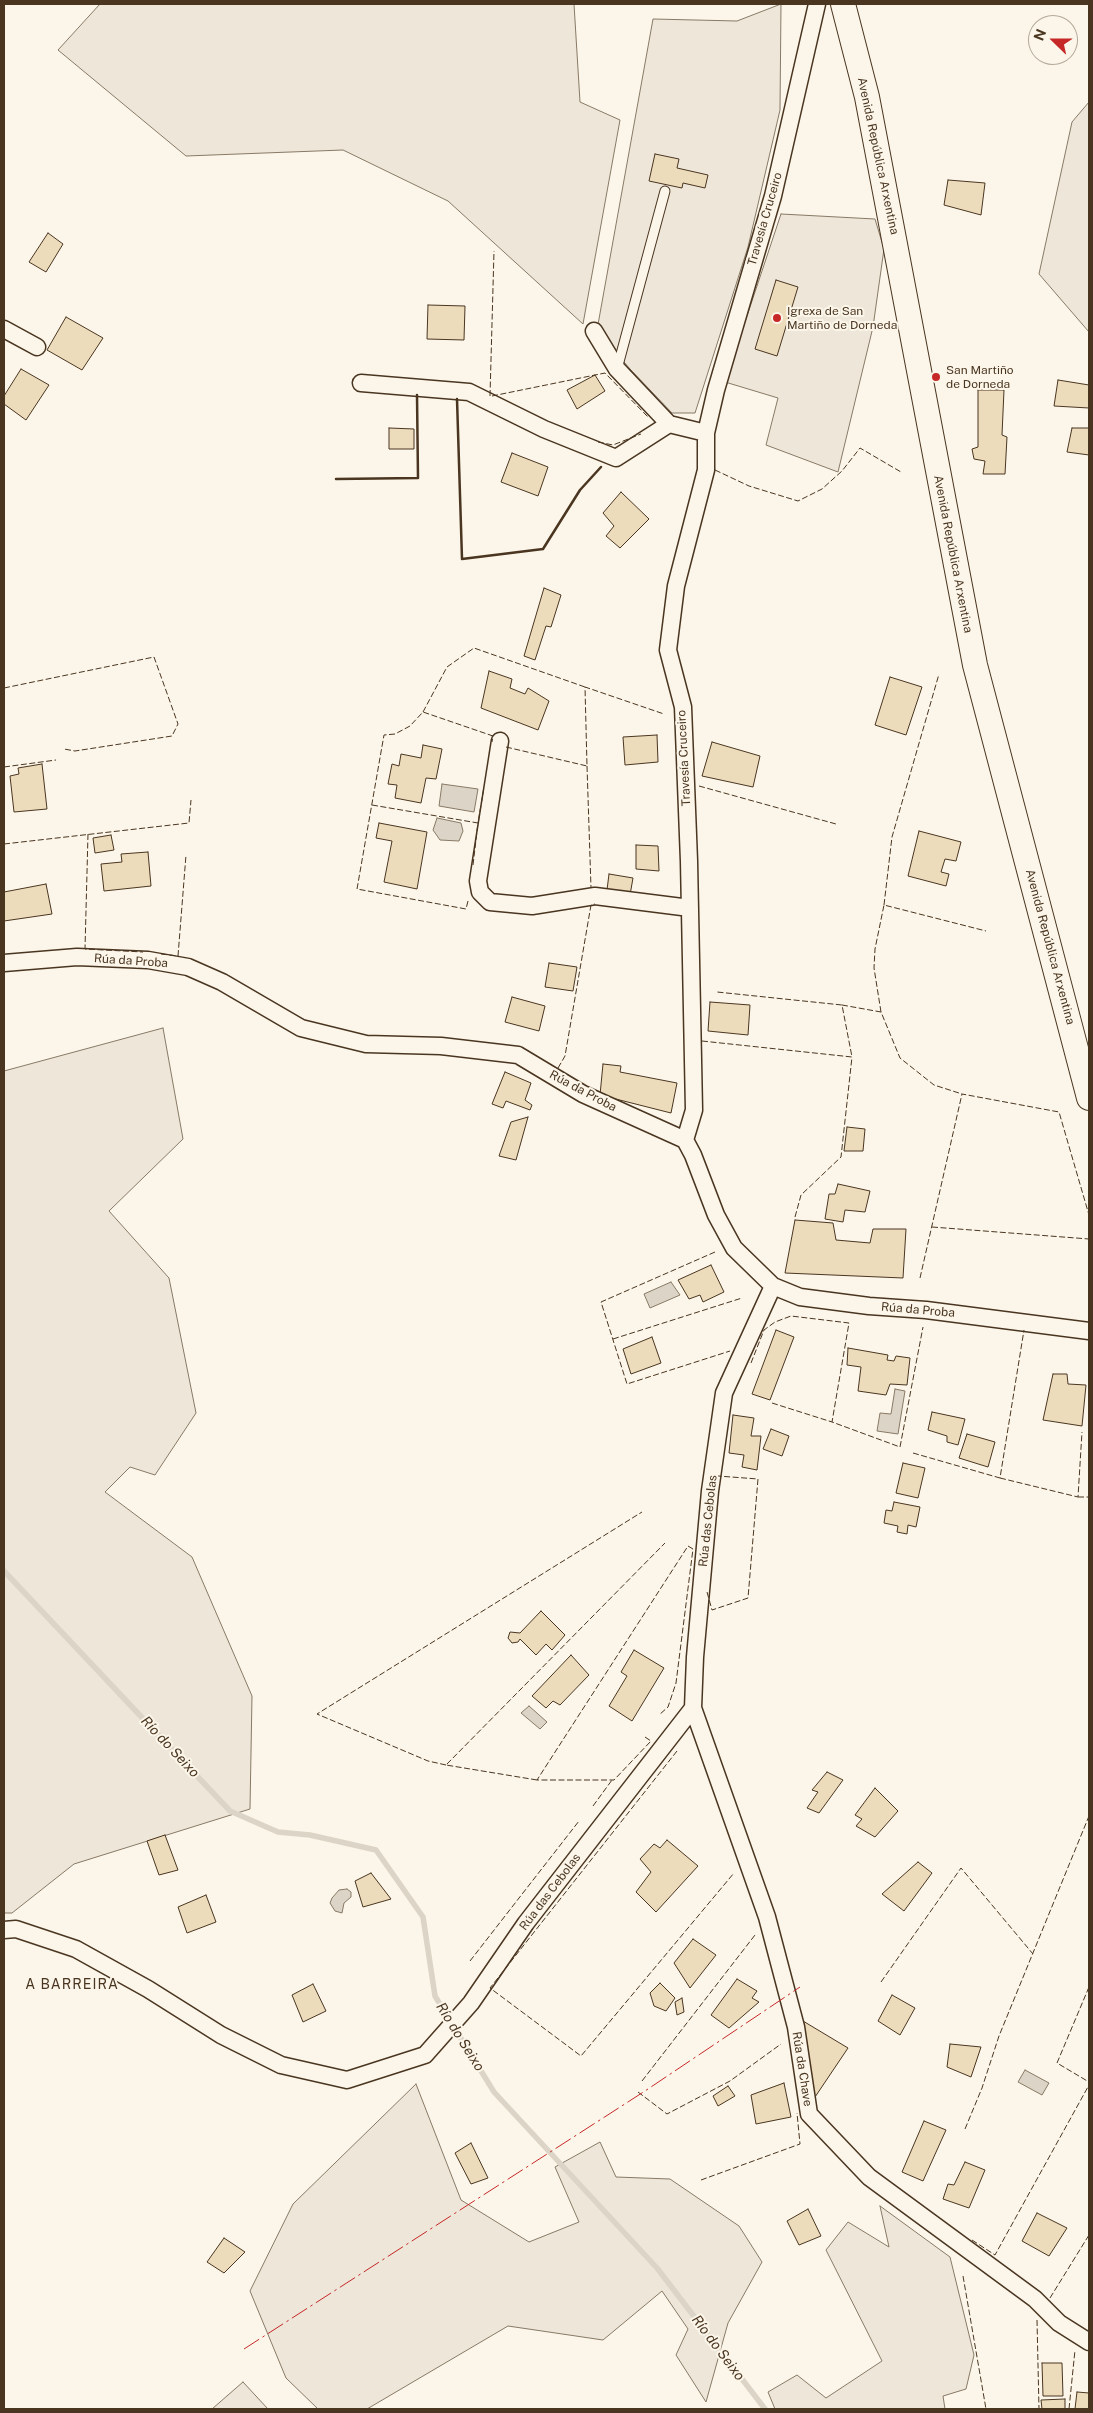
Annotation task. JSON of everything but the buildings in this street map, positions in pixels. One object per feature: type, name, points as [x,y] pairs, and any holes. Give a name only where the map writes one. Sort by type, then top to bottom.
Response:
[{"type":"main road","name":"Avenida República Arxentina","points":[[843,4],[867,97],[886,190],[973,656],[1089,1098]]},
{"type":"street","name":"Travesía Cruceiro","points":[[685,1140],[694,1110],[690,908],[682,707],[668,650],[676,586],[706,470],[706,433],[716,390],[773,196],[817,4]]},
{"type":"street","points":[[4,329],[36,347]]},
{"type":"street","points":[[594,331],[617,369],[669,424],[706,433]]},
{"type":"street","points":[[361,383],[469,392],[544,428],[616,458],[669,424]]},
{"type":"street","points":[[500,741],[478,881],[480,892],[490,902],[532,906],[595,896],[690,908]]},
{"type":"street","name":"Rúa da Proba","points":[[4,963],[77,957],[148,960],[188,966],[222,982],[301,1028],[366,1044],[441,1046],[518,1055],[583,1094],[685,1140],[693,1155],[716,1215],[734,1248],[773,1286],[809,1298],[869,1306],[926,1310],[1089,1331]]},
{"type":"street","name":"Rúa das Cebolas","points":[[4,1930],[16,1929],[76,1949],[148,1989],[221,2035],[282,2065],[347,2080],[425,2055],[471,2003],[526,1923],[693,1708],[695,1657],[710,1491],[724,1393],[773,1286]]},
{"type":"street","name":"Rúa da Chave","points":[[693,1708],[767,1917],[796,2027],[809,2114],[869,2177],[1035,2299],[1059,2322],[1089,2342]]},
{"type":"lane","points":[[617,369],[664,192]]},
{"type":"shaded area","points":[[100,4],[574,4],[580,102],[620,120],[583,324],[448,201],[343,150],[186,156],[58,50]]},
{"type":"shaded area","points":[[781,4],[780,110],[748,247],[695,413],[672,413],[630,369],[597,330],[653,19],[737,21]]},
{"type":"shaded area","points":[[1089,102],[1089,332],[1039,274],[1072,122]]},
{"type":"shaded area","points":[[781,214],[875,219],[884,249],[873,327],[838,472],[766,445],[778,398],[725,382]]},
{"type":"shaded area","points":[[442,784],[478,789],[474,812],[439,806]]},
{"type":"shaded area","points":[[437,818],[461,823],[463,831],[459,841],[440,840],[433,830]]},
{"type":"shaded area","points":[[163,1028],[183,1139],[109,1211],[169,1278],[196,1413],[155,1475],[130,1467],[105,1492],[192,1557],[252,1696],[250,1809],[74,1864],[12,1913],[4,1913],[4,1071]]},
{"type":"shaded area","points":[[671,1282],[680,1295],[650,1308],[644,1294]]},
{"type":"shaded area","points":[[895,1389],[905,1391],[898,1434],[877,1431],[880,1413],[891,1414]]},
{"type":"shaded area","points":[[529,1706],[547,1722],[540,1729],[521,1713]]},
{"type":"shaded area","points":[[347,1889],[351,1892],[351,1897],[344,1903],[342,1913],[335,1911],[330,1903],[332,1898],[339,1890]]},
{"type":"shaded area","points":[[1025,2070],[1049,2083],[1042,2095],[1018,2082]]},
{"type":"shaded area","points":[[416,2084],[461,2200],[529,2242],[579,2222],[555,2167],[600,2142],[616,2177],[670,2179],[739,2226],[762,2262],[728,2323],[706,2402],[676,2355],[688,2329],[662,2291],[603,2340],[508,2326],[367,2409],[318,2409],[286,2378],[250,2291],[293,2204]]},
{"type":"shaded area","points":[[880,2206],[950,2257],[974,2355],[966,2389],[943,2396],[945,2409],[775,2409],[768,2392],[797,2375],[826,2398],[882,2361],[826,2250],[848,2222],[889,2247]]},
{"type":"shaded area","points":[[243,2382],[268,2409],[212,2409]]},
{"type":"waterway","name":"Río do Seixo","points":[[4,1571],[230,1811],[278,1832],[310,1835],[376,1850],[423,1917],[435,1996],[494,2092],[657,2268],[765,2409]]},
{"type":"fence","points":[[490,396],[494,251]]},
{"type":"fence","points":[[492,396],[605,373],[648,417]]},
{"type":"fence","points":[[598,442],[613,445],[641,434]]},
{"type":"fence","points":[[715,470],[749,486],[798,501],[822,489],[842,471],[860,448],[901,472]]},
{"type":"fence","points":[[423,712],[447,667],[474,648],[585,687]]},
{"type":"fence","points":[[4,688],[154,657],[178,724],[172,736],[75,751],[64,749]]},
{"type":"fence","points":[[884,905],[892,837],[939,674]]},
{"type":"fence","points":[[506,747],[587,766],[585,687],[664,714]]},
{"type":"fence","points":[[468,901],[466,909],[357,889],[384,735],[395,734],[410,726],[423,712],[493,736],[492,742]]},
{"type":"fence","points":[[4,767],[56,760]]},
{"type":"fence","points":[[587,766],[591,888]]},
{"type":"fence","points":[[699,786],[836,824]]},
{"type":"fence","points":[[372,805],[478,823],[484,787]]},
{"type":"fence","points":[[4,844],[189,823],[191,800]]},
{"type":"fence","points":[[473,865],[478,823]]},
{"type":"fence","points":[[88,834],[85,949],[143,952]]},
{"type":"fence","points":[[161,954],[178,956],[186,855]]},
{"type":"fence","points":[[558,1068],[565,1056],[591,905],[595,904]]},
{"type":"fence","points":[[881,1012],[874,968],[875,949],[884,905],[986,931]]},
{"type":"fence","points":[[702,1041],[852,1057],[842,1005],[717,992]]},
{"type":"fence","points":[[842,1005],[881,1012],[900,1058],[934,1085],[962,1094]]},
{"type":"fence","points":[[795,1217],[801,1195],[841,1157],[852,1057]]},
{"type":"fence","points":[[920,1278],[962,1094],[1059,1112],[1089,1215]]},
{"type":"fence","points":[[932,1227],[1089,1239]]},
{"type":"fence","points":[[715,1252],[601,1302],[627,1384],[730,1351]]},
{"type":"fence","points":[[613,1339],[742,1298]]},
{"type":"fence","points":[[751,1363],[764,1330],[775,1322],[791,1316],[849,1323],[832,1422],[900,1447],[923,1327]]},
{"type":"fence","points":[[913,1453],[1000,1478],[1024,1330]]},
{"type":"fence","points":[[772,1403],[832,1422]]},
{"type":"fence","points":[[1000,1478],[1078,1497],[1082,1432]]},
{"type":"fence","points":[[707,1592],[712,1610],[748,1598],[758,1479],[718,1476]]},
{"type":"fence","points":[[1078,1497],[1089,1497]]},
{"type":"fence","points":[[446,1765],[428,1761],[317,1714],[642,1512]]},
{"type":"fence","points":[[537,1780],[446,1765],[665,1543]]},
{"type":"fence","points":[[645,1737],[651,1741],[614,1780],[537,1780],[688,1546],[693,1549],[676,1683],[668,1707],[659,1715]]},
{"type":"fence","points":[[677,1751],[490,1988],[581,2056],[734,1873]]},
{"type":"fence","points":[[593,1806],[612,1780]]},
{"type":"fence","points":[[965,2129],[982,2088],[999,2036],[1089,1816]]},
{"type":"fence","points":[[470,1961],[579,1821]]},
{"type":"fence","points":[[881,1982],[961,1868],[1033,1954]]},
{"type":"fence","points":[[642,2081],[755,1935]]},
{"type":"fence","points":[[1089,1987],[1057,2063],[1089,2082]]},
{"type":"fence","points":[[638,2092],[667,2114],[730,2081],[781,2044]]},
{"type":"fence","points":[[972,2240],[995,2255],[1089,2085]]},
{"type":"fence","points":[[701,2180],[800,2144],[797,2113]]},
{"type":"fence","points":[[1050,2298],[1089,2235]]},
{"type":"fence","points":[[963,2276],[986,2409]]},
{"type":"fence","points":[[1037,2320],[1039,2409]]},
{"type":"fence","points":[[1069,2409],[1075,2350]]},
{"type":"wall","points":[[336,479],[418,478],[417,395]]},
{"type":"wall","points":[[457,399],[462,559],[543,549],[580,490],[601,467]]},
{"type":"power","points":[[244,2349],[645,2091],[800,1987]]},
{"type":"place","name":"Igrexa de San Martiño de Dorneda","points":[[777,318]]},
{"type":"place","name":"San Martiño de Dorneda","points":[[936,377]]},
{"type":"district","name":"A BARREIRA","points":[[72,1985]]}]
